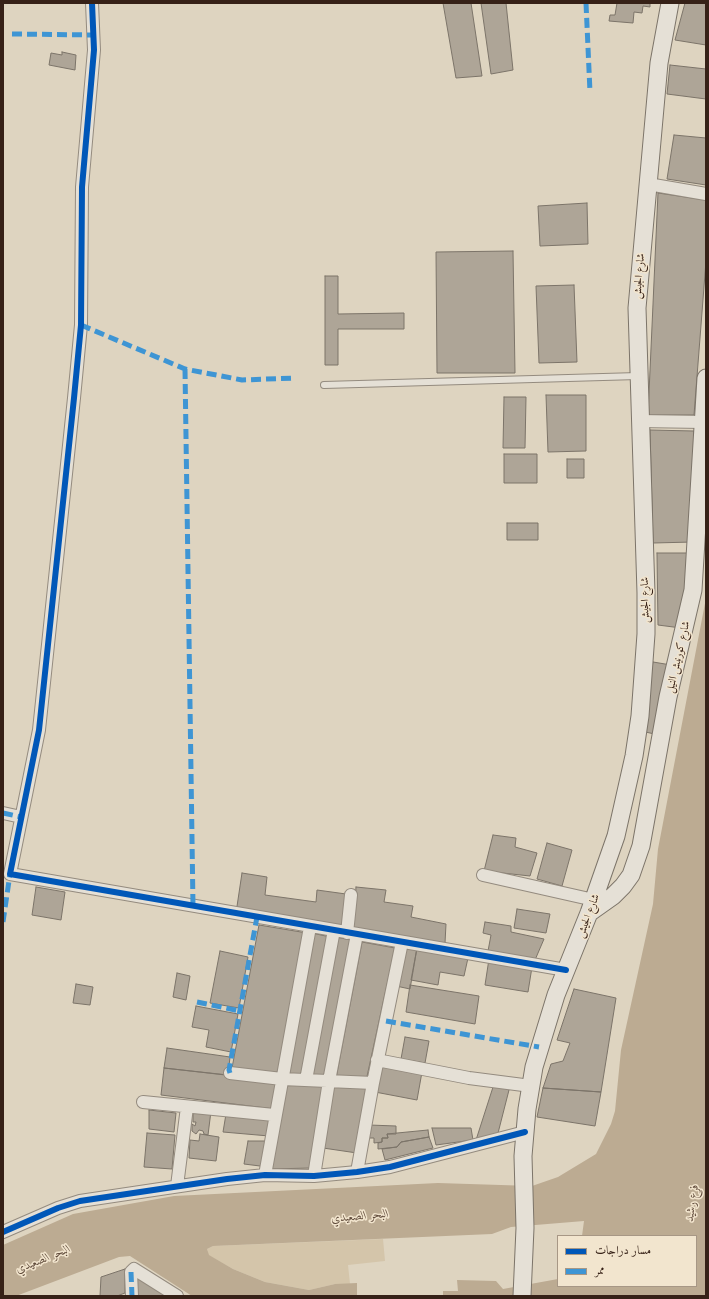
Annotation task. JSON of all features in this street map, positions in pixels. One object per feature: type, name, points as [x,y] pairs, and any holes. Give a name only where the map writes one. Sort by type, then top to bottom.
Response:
[{"type":"main road","name":"شارع الجيش","points":[[522,1289],[525,1228],[523,1181],[524,1132],[531,1086],[547,1021],[592,906],[616,836],[634,756],[643,682],[646,593],[638,376],[637,301],[659,63],[670,3]]},
{"type":"main road","name":"شارع كورنيش النيل","points":[[592,906],[613,896],[623,886],[631,875],[641,846],[668,697],[693,590],[706,378]]},
{"type":"street","points":[[92,3],[94,50],[82,186],[81,325],[40,723],[10,874],[566,970]]},
{"type":"street","points":[[648,184],[706,194]]},
{"type":"street","points":[[640,421],[704,422]]},
{"type":"street","points":[[3,814],[21,817]]},
{"type":"street","points":[[483,875],[592,906]]},
{"type":"street","points":[[314,1176],[352,934],[351,895]]},
{"type":"street","points":[[265,1175],[274,1115],[310,927]]},
{"type":"street","points":[[306,1080],[334,930]]},
{"type":"street","points":[[357,1172],[377,1060],[402,942]]},
{"type":"street","points":[[377,1060],[469,1078],[531,1086]]},
{"type":"street","points":[[230,1073],[282,1079],[373,1083]]},
{"type":"street","points":[[143,1102],[274,1115]]},
{"type":"street","points":[[177,1186],[187,1107]]},
{"type":"street","points":[[3,1232],[75,1202],[177,1186],[265,1175],[314,1176],[390,1167],[524,1132]]},
{"type":"street","points":[[132,1296],[131,1272],[134,1269],[177,1296]]},
{"type":"lane","points":[[324,386],[638,376]]},
{"type":"shaded area","points":[[383,1239],[385,1261],[348,1265],[350,1284],[335,1284],[309,1290],[265,1282],[233,1269],[208,1255],[207,1249],[213,1246]]},
{"type":"water","points":[[706,598],[706,1296],[443,1296],[443,1291],[458,1291],[457,1280],[496,1281],[503,1289],[557,1279],[557,1287],[697,1287],[697,1235],[582,1235],[584,1221],[511,1227],[492,1234],[213,1246],[207,1249],[209,1255],[233,1269],[265,1282],[309,1290],[335,1284],[357,1283],[357,1296],[192,1296],[130,1256],[119,1257],[16,1296],[3,1296],[3,1245],[73,1214],[174,1196],[438,1183],[532,1186],[558,1177],[596,1154],[611,1124],[615,1111],[621,1050],[653,904],[658,849]]},
{"type":"building","points":[[443,3],[471,3],[482,76],[456,78]]},
{"type":"building","points":[[481,3],[506,3],[513,70],[491,74]]},
{"type":"building","points":[[617,3],[650,3],[650,7],[643,6],[642,13],[634,12],[633,23],[609,21],[610,15],[615,15]]},
{"type":"building","points":[[685,3],[706,3],[706,45],[675,40]]},
{"type":"building","points":[[62,52],[76,55],[75,70],[49,65],[51,53],[62,55]]},
{"type":"building","points":[[670,65],[706,69],[706,99],[667,94]]},
{"type":"building","points":[[674,135],[706,138],[706,185],[667,179]]},
{"type":"building","points":[[658,193],[706,200],[706,261],[694,415],[648,415]]},
{"type":"building","points":[[587,203],[588,244],[540,246],[538,206]]},
{"type":"building","points":[[513,251],[515,373],[437,373],[436,252]]},
{"type":"building","points":[[325,276],[338,276],[338,314],[404,313],[404,329],[338,329],[338,365],[325,365]]},
{"type":"building","points":[[574,285],[577,362],[539,363],[536,286]]},
{"type":"building","points":[[546,395],[586,395],[586,451],[548,452]]},
{"type":"building","points":[[504,397],[526,397],[525,448],[503,448]]},
{"type":"building","points":[[650,430],[694,431],[693,542],[653,543]]},
{"type":"building","points":[[504,454],[537,454],[537,483],[504,483]]},
{"type":"building","points":[[567,459],[584,459],[584,478],[567,478]]},
{"type":"building","points":[[507,523],[538,523],[538,540],[507,540]]},
{"type":"building","points":[[657,553],[693,553],[681,628],[658,625]]},
{"type":"building","points":[[653,662],[671,665],[659,735],[641,731]]},
{"type":"building","points":[[493,835],[516,838],[515,847],[537,853],[530,876],[484,871]]},
{"type":"building","points":[[547,843],[572,850],[562,886],[537,879]]},
{"type":"building","points":[[242,873],[267,877],[265,895],[316,902],[317,890],[346,894],[343,929],[236,913]]},
{"type":"building","points":[[36,887],[65,892],[61,920],[32,915]]},
{"type":"building","points":[[356,887],[386,890],[384,902],[413,906],[411,917],[446,924],[445,943],[353,932]]},
{"type":"building","points":[[517,909],[550,914],[546,933],[514,928]]},
{"type":"building","points":[[485,922],[511,926],[511,932],[544,939],[535,960],[488,951],[491,935],[483,933]]},
{"type":"building","points":[[259,925],[307,933],[279,1075],[232,1068]]},
{"type":"building","points":[[312,933],[330,937],[302,1076],[287,1074]]},
{"type":"building","points":[[335,937],[354,940],[326,1078],[309,1076]]},
{"type":"building","points":[[362,942],[395,948],[366,1081],[336,1078]]},
{"type":"building","points":[[404,945],[417,948],[410,989],[396,986]]},
{"type":"building","points":[[417,948],[468,958],[464,976],[440,972],[438,985],[411,980]]},
{"type":"building","points":[[220,951],[248,957],[239,1008],[210,1003]]},
{"type":"building","points":[[489,959],[532,967],[528,992],[485,985]]},
{"type":"building","points":[[177,973],[190,976],[186,1000],[173,997]]},
{"type":"building","points":[[76,984],[93,987],[90,1005],[73,1003]]},
{"type":"building","points":[[410,985],[479,996],[475,1024],[406,1012]]},
{"type":"building","points":[[574,989],[616,998],[601,1092],[543,1088],[551,1064],[563,1061],[570,1043],[557,1040]]},
{"type":"building","points":[[196,1006],[238,1014],[231,1052],[206,1047],[209,1030],[192,1027]]},
{"type":"building","points":[[405,1037],[429,1041],[425,1063],[401,1059]]},
{"type":"building","points":[[167,1048],[230,1057],[228,1075],[164,1068]]},
{"type":"building","points":[[380,1065],[422,1072],[417,1100],[375,1092]]},
{"type":"building","points":[[164,1068],[278,1081],[274,1109],[161,1095]]},
{"type":"building","points":[[285,1081],[327,1085],[311,1168],[271,1169]]},
{"type":"building","points":[[333,1083],[367,1088],[357,1153],[323,1148]]},
{"type":"building","points":[[494,1084],[509,1090],[497,1137],[476,1140]]},
{"type":"building","points":[[543,1088],[601,1092],[595,1126],[537,1117]]},
{"type":"building","points":[[149,1110],[176,1113],[174,1132],[149,1129]]},
{"type":"building","points":[[193,1111],[211,1111],[208,1135],[199,1130],[196,1134],[192,1131],[192,1124],[195,1126],[196,1122],[193,1122]]},
{"type":"building","points":[[226,1114],[272,1117],[269,1136],[223,1132]]},
{"type":"building","points":[[369,1125],[396,1126],[396,1134],[387,1134],[388,1138],[382,1138],[382,1142],[374,1143],[374,1138],[366,1138]]},
{"type":"building","points":[[432,1128],[471,1128],[473,1140],[436,1145]]},
{"type":"building","points":[[428,1130],[429,1137],[401,1142],[397,1147],[378,1149],[378,1143],[382,1142],[382,1138],[388,1138],[387,1134]]},
{"type":"building","points":[[147,1133],[175,1135],[172,1169],[144,1167]]},
{"type":"building","points":[[200,1134],[219,1137],[216,1161],[189,1158],[190,1140],[199,1141]]},
{"type":"building","points":[[429,1137],[433,1148],[385,1160],[382,1149],[397,1147],[401,1142]]},
{"type":"building","points":[[248,1141],[266,1141],[264,1163],[260,1166],[244,1164]]},
{"type":"building","points":[[125,1269],[125,1293],[117,1296],[100,1296],[101,1277]]},
{"type":"building","points":[[136,1274],[166,1296],[136,1296]]},
{"type":"marked path","points":[[586,3],[590,92]]},
{"type":"marked path","points":[[12,34],[95,35]]},
{"type":"marked path","points":[[81,325],[185,369],[242,380],[296,378]]},
{"type":"marked path","points":[[185,369],[193,906]]},
{"type":"marked path","points":[[3,813],[21,817]]},
{"type":"marked path","points":[[3,922],[10,874]]},
{"type":"marked path","points":[[230,1073],[229,1070],[257,917]]},
{"type":"marked path","points":[[197,1002],[240,1011]]},
{"type":"marked path","points":[[386,1021],[539,1047]]},
{"type":"marked path","points":[[131,1272],[132,1296]]},
{"type":"cycle path","points":[[92,3],[94,50],[82,187],[81,325],[39,730],[10,874],[566,970]]},
{"type":"cycle path","points":[[3,1232],[58,1208],[80,1201],[227,1179],[265,1175],[314,1176],[390,1167],[525,1132]]},
{"type":"water label","name":"فرع رشيد","points":[[692,1203]]},
{"type":"water label","name":"البحر الصعيدي","points":[[360,1216]]},
{"type":"water label","name":"البحر الصعيدي","points":[[43,1259]]}]
